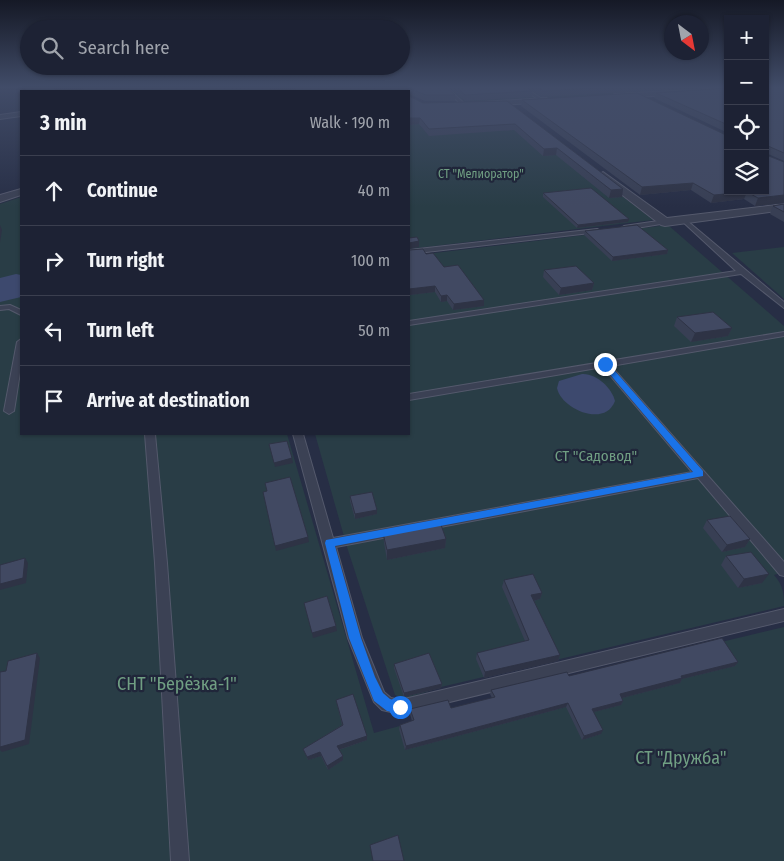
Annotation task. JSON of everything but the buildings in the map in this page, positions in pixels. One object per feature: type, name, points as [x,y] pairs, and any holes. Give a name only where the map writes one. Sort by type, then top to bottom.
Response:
[{"type":"street","points":[[595,168],[665,222],[685,221],[784,207]]},
{"type":"street","points":[[0,199],[20,192]]},
{"type":"lane","points":[[685,221],[742,272],[784,306]]},
{"type":"lane","points":[[619,228],[665,222]]},
{"type":"lane","points":[[410,252],[609,229]]},
{"type":"lane","points":[[410,323],[742,272]]},
{"type":"lane","points":[[0,308],[10,307],[20,312]]},
{"type":"lane","points":[[410,397],[784,334]]},
{"type":"lane","points":[[9,411],[20,348]]},
{"type":"lane","points":[[605,364],[784,571]]},
{"type":"lane","points":[[150,435],[161,563],[180,861]]},
{"type":"lane","points":[[298,435],[355,638],[378,697],[387,705],[400,707],[784,615]]},
{"type":"lane","points":[[330,543],[700,474]]},
{"type":"green space","name":"СТ \"Мелиоратор\"","points":[[410,126],[533,126],[653,220],[410,249]]},
{"type":"green space","name":"СНТ \"Берёзка-1\"","points":[[20,197],[20,435],[287,435],[374,733],[613,668],[784,627],[784,861],[0,861],[0,204]]},
{"type":"green space","name":"СТ \"Садовод\"","points":[[668,225],[784,326],[784,572],[774,575],[782,589],[784,606],[441,687],[405,699],[395,695],[347,547],[315,435],[410,435],[410,256]]},
{"type":"green space","points":[[784,247],[784,299],[732,253]]},
{"type":"water","points":[[20,275],[20,297],[0,302],[0,278]]},
{"type":"water","points":[[582,374],[593,376],[603,382],[611,391],[615,401],[610,409],[602,413],[584,412],[566,403],[560,396],[557,388],[559,381]]},
{"type":"route","points":[[400,707],[387,705],[378,697],[355,638],[330,543],[700,474],[605,364]]},
{"type":"park label","name":"СТ \"Дружба\"","points":[[681,758]]}]
